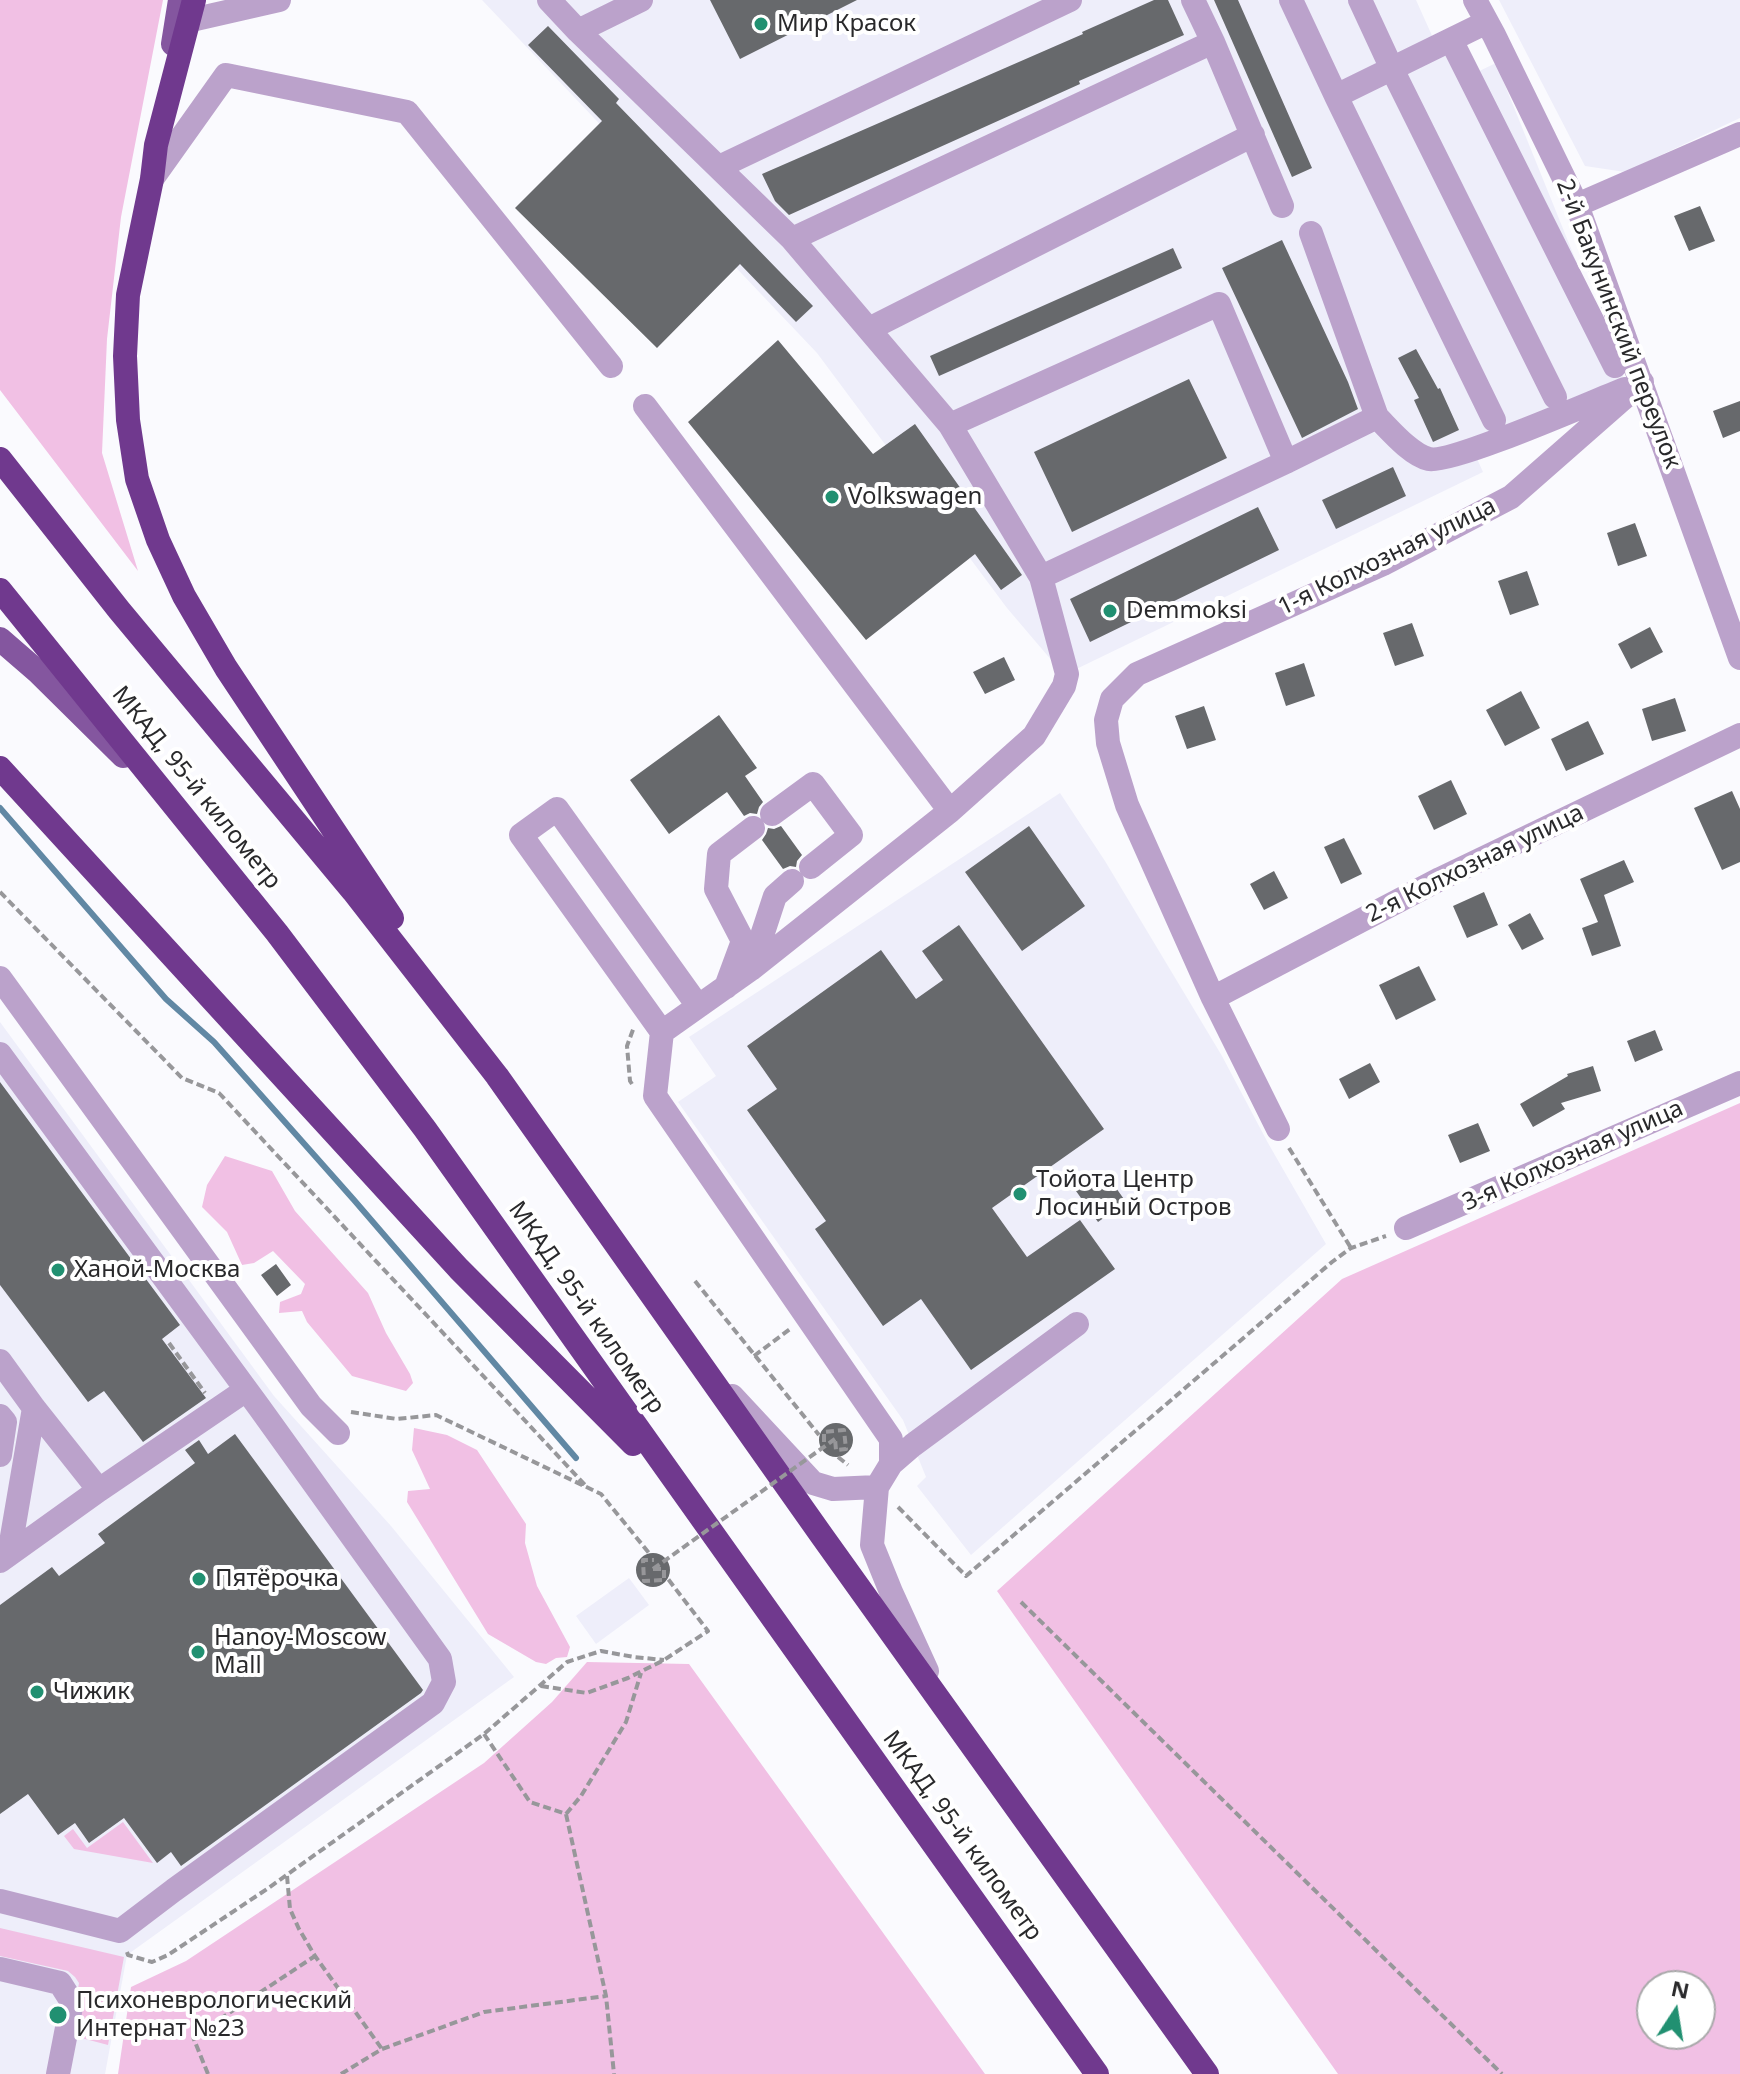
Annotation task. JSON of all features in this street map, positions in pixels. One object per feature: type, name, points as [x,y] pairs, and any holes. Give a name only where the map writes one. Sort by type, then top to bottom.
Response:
[{"type":"highway","points":[[185,6],[128,295],[125,356],[128,420],[137,479],[158,540],[184,596],[226,668],[497,1076],[1207,2074]]},
{"type":"highway","points":[[0,459],[119,610],[353,891],[497,1076]]},
{"type":"highway","name":"МКАД, 95-й километр","points":[[1,592],[277,933],[415,1117],[1097,2074]]},
{"type":"highway","points":[[0,768],[459,1269],[683,1494]]},
{"type":"main road","points":[[0,639],[38,672],[166,798]]},
{"type":"street","points":[[185,6],[279,0]]},
{"type":"street","points":[[549,0],[792,239],[950,425],[1041,577],[1067,674],[1064,686],[1034,736],[950,811],[751,969],[662,1032]]},
{"type":"street","points":[[578,31],[641,0]]},
{"type":"street","points":[[719,167],[1070,0]]},
{"type":"street","points":[[1193,0],[1282,206]]},
{"type":"street","points":[[1291,0],[1494,420]]},
{"type":"street","points":[[1360,0],[1555,397]]},
{"type":"street","name":"2-й Бакунинский переулок","points":[[1475,0],[1577,205],[1740,658]]},
{"type":"street","points":[[1336,96],[1487,22]]},
{"type":"street","points":[[1451,40],[1615,366]]},
{"type":"street","points":[[792,239],[1213,42]]},
{"type":"street","points":[[152,179],[226,75],[407,112],[611,366]]},
{"type":"street","points":[[1577,205],[1740,134]]},
{"type":"street","points":[[869,329],[1253,135]]},
{"type":"street","points":[[1311,233],[1377,417],[1408,448],[1429,459],[1445,458],[1473,449],[1642,382]]},
{"type":"street","points":[[950,425],[1219,304],[1286,462]]},
{"type":"street","name":"1-я Колхозная улица","points":[[1213,998],[1127,805],[1108,743],[1106,720],[1112,699],[1137,674],[1383,564],[1511,497],[1642,382]]},
{"type":"street","points":[[645,406],[950,811]]},
{"type":"street","points":[[1041,577],[1377,417]]},
{"type":"street","name":"2-я Колхозная улица","points":[[1213,998],[1440,879],[1740,735]]},
{"type":"street","points":[[726,987],[743,941],[716,889],[719,854],[813,784],[851,835],[775,896],[751,969]]},
{"type":"street","points":[[698,1006],[557,809],[521,835],[662,1032],[655,1096],[891,1439],[891,1464]]},
{"type":"street","points":[[0,978],[311,1406],[338,1433]]},
{"type":"street","points":[[1213,998],[1278,1129]]},
{"type":"street","points":[[0,1054],[440,1659],[444,1682],[433,1703],[120,1931],[0,1901]]},
{"type":"street","name":"3-я Колхозная улица","points":[[1406,1228],[1740,1083]]},
{"type":"street","points":[[953,1719],[920,1658],[872,1545],[877,1487],[891,1464],[913,1445],[1077,1324]]},
{"type":"street","points":[[698,1360],[813,1483],[833,1489],[877,1487]]},
{"type":"street","points":[[0,1361],[99,1490]]},
{"type":"street","points":[[5,1558],[246,1390]]},
{"type":"street","points":[[5,1558],[34,1408]]},
{"type":"street","points":[[0,1416],[5,1422],[0,1455]]},
{"type":"street","points":[[0,1969],[60,1983],[72,2002],[58,2074]]},
{"type":"path","points":[[0,892],[182,1078],[219,1093],[586,1486]]},
{"type":"path","points":[[1278,1129],[1351,1248]]},
{"type":"path","points":[[838,1457],[877,1487],[966,1576],[1332,1262],[1351,1248],[1406,1228]]},
{"type":"path","points":[[695,1281],[819,1435]]},
{"type":"path","points":[[754,1356],[799,1323]]},
{"type":"path","points":[[169,1343],[217,1410]]},
{"type":"path","points":[[311,1406],[397,1419],[436,1415],[601,1494],[649,1553]]},
{"type":"path","points":[[654,1560],[643,1560],[644,1581],[664,1580],[664,1569],[653,1569],[835,1439],[836,1450],[846,1449],[844,1430],[824,1432],[824,1442]]},
{"type":"path","points":[[541,1686],[587,1693],[641,1672],[708,1631],[668,1579]]},
{"type":"path","points":[[1021,1602],[1502,2074]]},
{"type":"path","points":[[120,1931],[128,1955],[152,1962],[168,1955],[287,1875],[484,1734],[567,1662],[601,1651],[664,1660]]},
{"type":"path","points":[[566,1814],[581,1796],[626,1722],[641,1672]]},
{"type":"path","points":[[484,1734],[530,1802],[566,1814]]},
{"type":"path","points":[[566,1814],[606,1996],[614,2074]]},
{"type":"path","points":[[287,1875],[290,1909],[315,1956],[382,2049]]},
{"type":"path","points":[[208,2074],[193,2037],[315,1956]]},
{"type":"path","points":[[341,2074],[382,2049],[484,2012],[606,1996]]},
{"type":"shaded area","points":[[0,0],[163,0],[121,217],[107,339],[102,453],[138,571],[0,390]]},
{"type":"shaded area","points":[[482,0],[1416,0],[1434,40],[1473,74],[1496,63],[1623,377],[1470,443],[1483,472],[1064,675],[1007,608],[817,353]]},
{"type":"shaded area","points":[[1499,0],[1740,0],[1740,118],[1625,172],[1585,166]]},
{"type":"shaded area","name":"Тойота Центр Лосиный Остров","points":[[1060,793],[1105,861],[1222,1056],[1326,1244],[971,1555],[917,1486],[926,1477],[903,1420],[678,1102],[716,1076],[689,1037]]},
{"type":"shaded area","points":[[0,1022],[274,1396],[391,1526],[514,1677],[127,1955],[105,2074],[0,2074]]},
{"type":"shaded area","points":[[1740,1103],[1740,2074],[1338,2074],[997,1591],[1342,1279]]},
{"type":"shaded area","points":[[225,1156],[272,1171],[295,1211],[368,1293],[386,1333],[410,1374],[413,1383],[406,1391],[352,1376],[307,1322],[302,1311],[279,1313],[280,1302],[301,1294],[305,1284],[273,1251],[254,1263],[242,1265],[227,1232],[202,1207],[207,1185]]},
{"type":"shaded area","points":[[414,1428],[447,1435],[477,1450],[526,1524],[525,1543],[537,1586],[570,1647],[567,1657],[556,1658],[546,1664],[536,1662],[488,1634],[407,1502],[408,1491],[430,1489],[412,1450]]},
{"type":"shaded area","points":[[629,1578],[649,1605],[596,1644],[576,1616]]},
{"type":"shaded area","points":[[587,1662],[689,1664],[985,2074],[118,2074],[131,1987],[186,1961],[484,1763],[552,1702]]},
{"type":"shaded area","points":[[123,1822],[153,1863],[74,1849],[64,1836],[73,1829],[87,1848]]},
{"type":"shaded area","points":[[0,1928],[124,1957],[108,2045],[70,2035],[79,1983],[75,1977],[68,1971],[0,1956]]},
{"type":"building","points":[[710,0],[857,0],[740,59]]},
{"type":"building","points":[[1154,0],[1168,0],[1184,35],[789,215],[775,201],[762,174]]},
{"type":"building","points":[[1214,0],[1238,0],[1312,168],[1292,177]]},
{"type":"building","points":[[548,26],[619,99],[616,103],[813,306],[796,322],[740,264],[657,348],[515,208],[602,121],[528,45]]},
{"type":"building","points":[[1700,206],[1715,241],[1689,251],[1674,216]]},
{"type":"building","points":[[1282,240],[1358,409],[1302,438],[1222,268]]},
{"type":"building","points":[[1173,248],[1182,268],[939,376],[930,356]]},
{"type":"building","points":[[778,340],[873,454],[915,424],[1022,575],[1001,590],[975,554],[866,640],[688,422]]},
{"type":"building","points":[[1416,349],[1440,388],[1459,430],[1433,442],[1414,400],[1419,398],[1398,358]]},
{"type":"building","points":[[1189,379],[1227,458],[1072,532],[1034,452]]},
{"type":"building","points":[[1740,401],[1740,431],[1723,438],[1713,411]]},
{"type":"building","points":[[1393,467],[1406,496],[1336,529],[1322,500]]},
{"type":"building","points":[[1258,507],[1279,550],[1090,642],[1070,599]]},
{"type":"building","points":[[1635,523],[1647,556],[1618,566],[1607,533]]},
{"type":"building","points":[[1527,571],[1539,605],[1510,615],[1498,581]]},
{"type":"building","points":[[1412,623],[1424,656],[1395,666],[1383,633]]},
{"type":"building","points":[[1650,627],[1663,652],[1631,669],[1618,644]]},
{"type":"building","points":[[1004,657],[1015,680],[985,694],[973,672]]},
{"type":"building","points":[[1304,663],[1315,696],[1286,706],[1275,673]]},
{"type":"building","points":[[1521,691],[1540,728],[1505,746],[1486,710]]},
{"type":"building","points":[[1675,698],[1686,731],[1652,741],[1642,709]]},
{"type":"building","points":[[1204,706],[1216,740],[1187,749],[1175,716]]},
{"type":"building","points":[[719,715],[757,768],[745,776],[763,802],[757,814],[744,816],[727,792],[669,834],[630,780]]},
{"type":"building","points":[[1588,721],[1604,754],[1566,771],[1551,739]]},
{"type":"building","points":[[1451,780],[1467,814],[1434,830],[1418,796]]},
{"type":"building","points":[[1732,791],[1740,809],[1740,862],[1722,870],[1694,808]]},
{"type":"building","points":[[781,826],[802,855],[796,867],[783,869],[762,840],[768,828]]},
{"type":"building","points":[[1029,826],[1085,906],[1022,951],[965,872]]},
{"type":"building","points":[[1344,838],[1362,874],[1341,884],[1324,847]]},
{"type":"building","points":[[1624,860],[1634,882],[1604,895],[1621,946],[1592,956],[1582,928],[1598,922],[1580,879]]},
{"type":"building","points":[[1274,871],[1288,898],[1264,910],[1250,884]]},
{"type":"building","points":[[1484,892],[1498,925],[1467,938],[1453,906]]},
{"type":"building","points":[[1530,913],[1544,939],[1522,950],[1508,925]]},
{"type":"building","points":[[959,925],[1104,1129],[992,1208],[1027,1257],[1080,1220],[1115,1269],[971,1370],[921,1299],[883,1326],[815,1229],[826,1221],[747,1110],[777,1089],[747,1046],[881,950],[916,999],[943,980],[922,951]]},
{"type":"building","points":[[1419,966],[1436,1000],[1396,1020],[1379,985]]},
{"type":"building","points":[[1655,1030],[1663,1050],[1635,1062],[1627,1041]]},
{"type":"building","points":[[1370,1063],[1380,1082],[1349,1099],[1339,1079]]},
{"type":"building","points":[[1593,1066],[1601,1091],[1561,1103],[1565,1109],[1533,1127],[1520,1104],[1567,1074]]},
{"type":"building","points":[[0,1082],[180,1325],[162,1339],[206,1398],[143,1442],[104,1391],[88,1402],[0,1285]]},
{"type":"building","points":[[1478,1123],[1490,1151],[1460,1163],[1448,1135]]},
{"type":"building","points":[[1104,1171],[1126,1202],[1098,1222],[1076,1191]]},
{"type":"building","points":[[276,1264],[291,1285],[277,1296],[261,1275]]},
{"type":"building","points":[[836,1423],[848,1428],[853,1440],[848,1452],[836,1457],[824,1452],[819,1440],[824,1428]]},
{"type":"building","name":"Hanoy-Moscow Mall","points":[[235,1434],[423,1690],[181,1866],[171,1852],[157,1863],[124,1818],[89,1843],[75,1823],[58,1835],[28,1794],[0,1814],[0,1605],[52,1567],[59,1576],[105,1543],[98,1534],[195,1463],[185,1450],[199,1440],[208,1454]]},
{"type":"building","points":[[653,1553],[665,1558],[670,1570],[665,1582],[653,1587],[641,1582],[636,1570],[641,1558]]},
{"type":"waterway","points":[[0,808],[166,999],[214,1042],[576,1458]]},
{"type":"place","name":"Мир Красок","points":[[761,24]]},
{"type":"place","name":"Volkswagen","points":[[832,497]]},
{"type":"place","name":"Demmoksi","points":[[1110,611]]},
{"type":"place","name":"Тойота Центр Лосиный Остров","points":[[1020,1194]]},
{"type":"place","name":"Ханой-Москва","points":[[58,1270]]},
{"type":"place","name":"Пятёрочка","points":[[199,1579]]},
{"type":"place","name":"Hanoy-Moscow Mall","points":[[198,1652]]},
{"type":"place","name":"Чижик","points":[[37,1692]]},
{"type":"place","name":"Психоневрологический Интернат №23","points":[[58,2015]]}]
